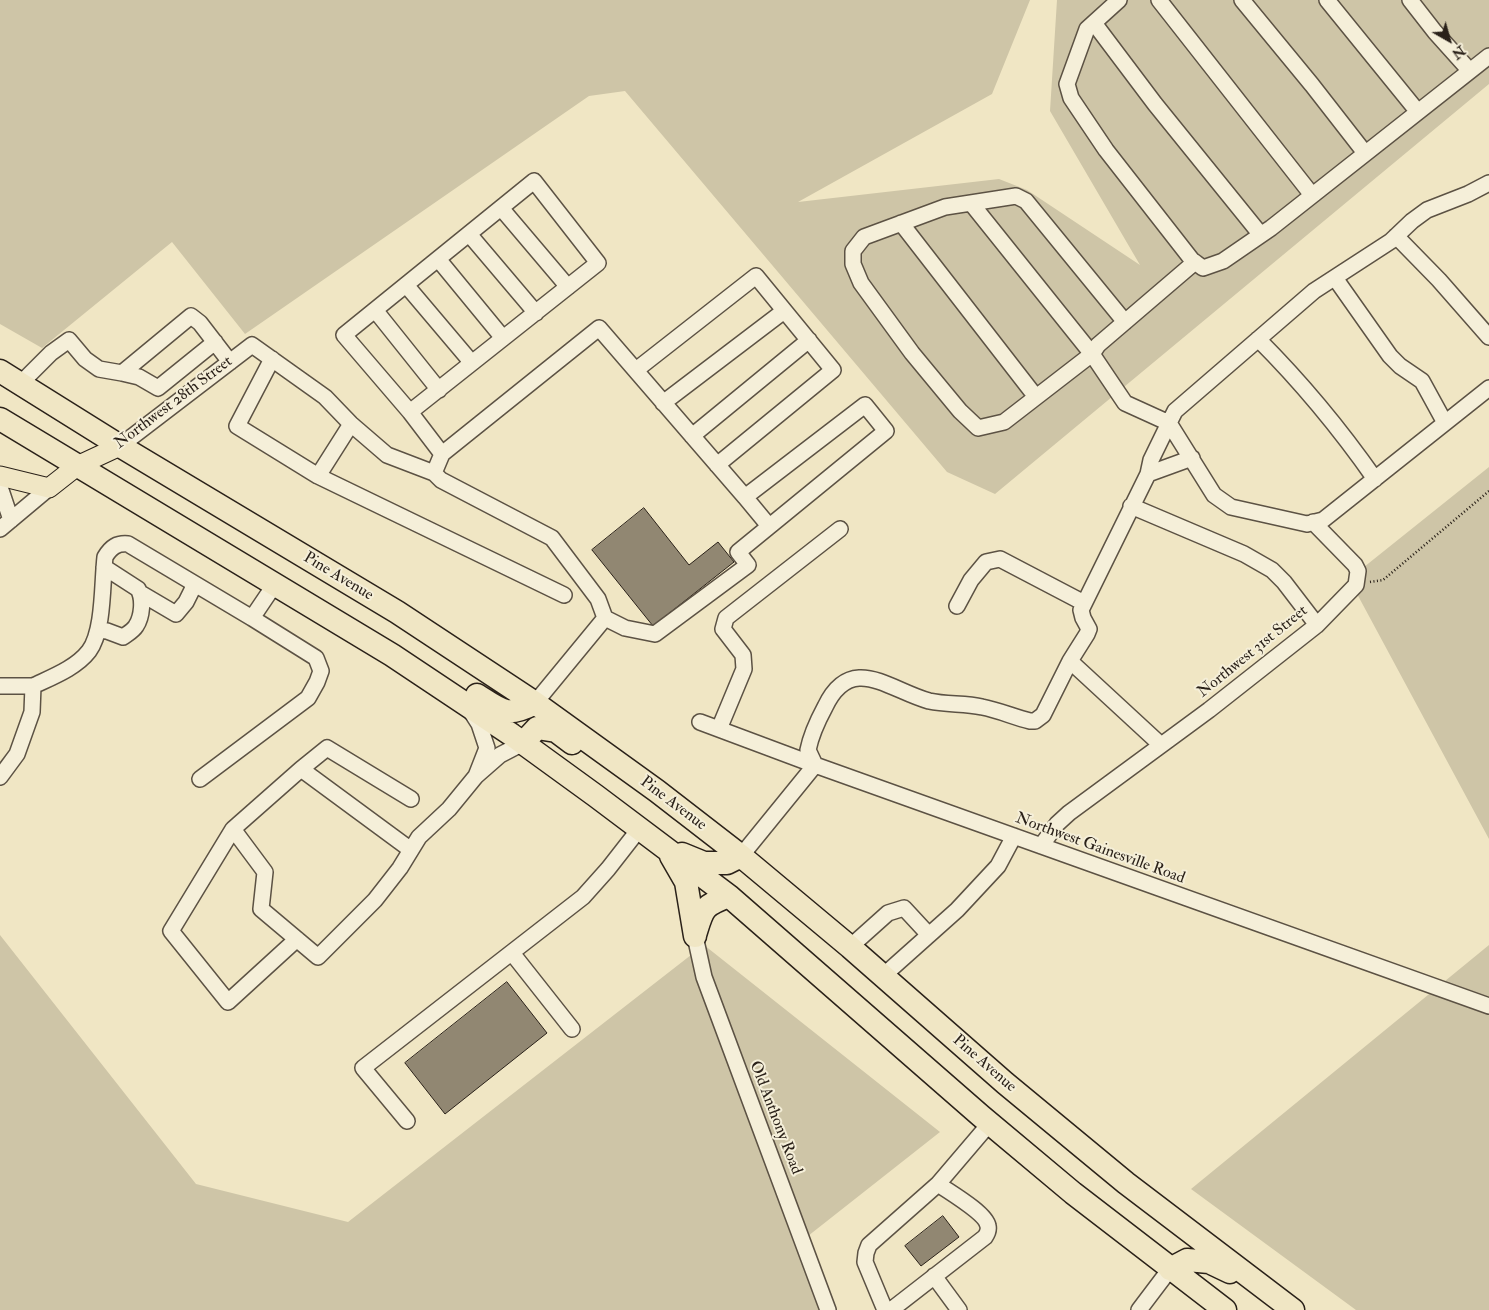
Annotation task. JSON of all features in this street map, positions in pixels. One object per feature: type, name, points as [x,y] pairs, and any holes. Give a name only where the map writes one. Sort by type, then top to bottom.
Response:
[{"type":"highway","name":"Pine Avenue","points":[[0,371],[120,446],[397,612],[535,703],[657,790],[741,856],[850,947],[1005,1083],[1126,1183],[1293,1310]]},
{"type":"highway","points":[[0,418],[392,656],[522,743],[640,828],[729,896],[1073,1193],[1225,1310]]},
{"type":"highway","points":[[330,618],[364,622],[501,710],[519,712],[535,703]]},
{"type":"highway","points":[[522,743],[537,728],[556,731],[631,788],[645,793],[657,790]]},
{"type":"highway","points":[[667,848],[704,863],[727,863],[741,856]]},
{"type":"highway","points":[[667,848],[686,882],[695,936]]},
{"type":"highway","points":[[695,936],[703,910],[712,902],[729,896]]},
{"type":"highway","points":[[1170,1269],[1187,1260],[1209,1262],[1261,1286]]},
{"type":"main road","name":"Northwest 28th Street","points":[[49,488],[77,466],[120,446]]},
{"type":"main road","points":[[0,476],[49,488]]},
{"type":"street","points":[[1120,0],[1087,29],[1067,84],[1071,98],[1106,150],[1195,262],[1203,268],[1223,260],[1261,235],[1489,56]]},
{"type":"street","points":[[1159,0],[1312,195]]},
{"type":"street","points":[[1242,0],[1365,153]]},
{"type":"street","points":[[1327,0],[1418,112]]},
{"type":"street","points":[[1410,0],[1435,32],[1470,71]]},
{"type":"street","points":[[1094,23],[1155,104],[1261,235]]},
{"type":"street","points":[[410,412],[598,263],[534,181],[344,335],[410,412],[442,454]]},
{"type":"street","points":[[741,856],[815,765],[808,750],[818,723],[828,701],[836,690],[848,680],[855,677],[865,678],[929,701],[981,707],[1030,721],[1035,721],[1043,715],[1070,661],[1089,629],[1081,613],[1084,603],[1148,474],[1151,460],[1175,411],[1314,291],[1396,236],[1427,210],[1468,194],[1489,182]]},
{"type":"street","points":[[1125,322],[1026,201],[1016,196],[945,207],[864,236],[853,251],[853,264],[861,283],[912,352],[960,412],[978,428],[1004,422],[1092,354],[1098,346],[1195,262]]},
{"type":"street","points":[[971,203],[1092,354],[1125,402],[1169,423],[1214,495],[1231,508],[1307,524],[1323,520],[1489,388]]},
{"type":"street","points":[[501,208],[568,287]]},
{"type":"street","points":[[901,223],[1036,397]]},
{"type":"street","points":[[469,234],[536,313]]},
{"type":"street","points":[[1396,236],[1439,280],[1489,337]]},
{"type":"street","points":[[438,259],[503,338]]},
{"type":"street","points":[[636,370],[756,276],[833,370],[717,465]]},
{"type":"street","points":[[1336,278],[1390,356],[1400,366],[1422,381],[1445,423]]},
{"type":"street","points":[[406,284],[472,363]]},
{"type":"street","points":[[375,310],[439,390]]},
{"type":"street","points":[[663,403],[784,311]]},
{"type":"street","points":[[122,373],[191,316],[230,362]]},
{"type":"street","points":[[434,473],[442,454],[599,328],[769,526]]},
{"type":"street","points":[[20,384],[68,340],[85,359],[99,369],[139,377],[158,388],[172,406]]},
{"type":"street","points":[[692,436],[810,340]]},
{"type":"street","points":[[1258,340],[1285,366],[1323,409],[1375,479]]},
{"type":"street","points":[[158,388],[215,342]]},
{"type":"street","name":"Northwest 28th Street","points":[[120,446],[252,345],[272,359]]},
{"type":"street","points":[[564,595],[318,476],[237,426],[272,359],[325,397],[351,424],[388,455],[434,473],[441,480],[552,538],[598,599],[605,618],[625,628],[655,634],[748,565],[738,552],[886,431],[865,405],[745,497]]},
{"type":"street","points":[[318,476],[351,424]]},
{"type":"street","points":[[1148,474],[1192,458]]},
{"type":"street","points":[[0,487],[5,525]]},
{"type":"street","name":"Northwest 28th Street","points":[[5,525],[49,488]]},
{"type":"street","points":[[1131,506],[1244,554],[1272,570],[1284,582],[1317,625]]},
{"type":"street","points":[[1313,522],[1355,565],[1358,571],[1356,585]]},
{"type":"street","points":[[719,728],[744,669],[742,655],[723,629],[726,618],[840,529]]},
{"type":"street","points":[[0,686],[33,686],[58,674],[89,652],[99,630],[105,557],[110,549],[120,543],[128,544],[316,658],[321,671],[318,682],[308,698],[200,780]]},
{"type":"street","points":[[958,606],[971,580],[986,562],[1000,559],[1084,603]]},
{"type":"street","points":[[104,567],[138,589],[142,594],[176,614],[186,602],[195,584]]},
{"type":"street","points":[[252,618],[274,584]]},
{"type":"street","name":"Northwest 31st Street","points":[[1041,846],[1057,824],[1069,814],[1209,710],[1317,625],[1356,585]]},
{"type":"street","points":[[99,630],[123,637],[135,628],[140,615],[142,594]]},
{"type":"street","points":[[535,703],[605,618]]},
{"type":"street","points":[[1070,661],[1161,745]]},
{"type":"street","points":[[0,777],[17,754],[20,746],[32,712],[33,686]]},
{"type":"street","points":[[468,706],[479,724],[487,748],[476,776]]},
{"type":"street","name":"Northwest Gainesville Road","points":[[700,722],[815,765],[1489,1006]]},
{"type":"street","points":[[233,829],[265,872],[261,909],[318,957],[375,900],[400,868],[419,837],[449,809],[476,776],[500,756],[522,743]]},
{"type":"street","points":[[297,939],[228,1002],[172,931],[233,829],[327,748],[411,799]]},
{"type":"street","points":[[301,769],[411,850]]},
{"type":"street","points":[[407,1121],[363,1068],[583,897],[640,828]]},
{"type":"street","points":[[883,976],[957,910],[998,866],[1014,836]]},
{"type":"street","points":[[850,947],[888,912],[904,908],[929,935]]},
{"type":"street","name":"Old Anthony Road","points":[[695,936],[704,977],[828,1310]]},
{"type":"street","points":[[512,953],[572,1029]]},
{"type":"street","points":[[884,1310],[865,1262],[870,1245],[938,1184],[990,1123]]},
{"type":"street","points":[[891,1310],[985,1237],[988,1232],[988,1225],[981,1215],[938,1184]]},
{"type":"street","points":[[1139,1310],[1170,1269]]},
{"type":"street","points":[[934,1276],[959,1310]]},
{"type":"path","points":[[1356,585],[1383,580],[1489,491]]},
{"type":"shaded area","points":[[0,0],[1030,0],[992,94],[798,202],[999,179],[1027,190],[1140,265],[1050,111],[1057,0],[1489,0],[1489,84],[995,494],[947,472],[625,91],[589,96],[245,334],[172,242],[42,348],[0,324]]},
{"type":"shaded area","points":[[1489,467],[1489,839],[1349,579]]},
{"type":"shaded area","points":[[0,935],[196,1184],[348,1222],[691,955],[697,979],[821,1310],[0,1310]]},
{"type":"shaded area","points":[[704,945],[940,1132],[808,1236],[711,976]]},
{"type":"shaded area","points":[[1489,945],[1489,1310],[1356,1310],[1191,1189]]},
{"type":"building","points":[[644,508],[689,565],[718,542],[734,562],[653,626],[592,550]]},
{"type":"building","points":[[507,982],[547,1033],[445,1114],[405,1063]]},
{"type":"building","points":[[943,1216],[959,1237],[921,1266],[905,1246]]}]
